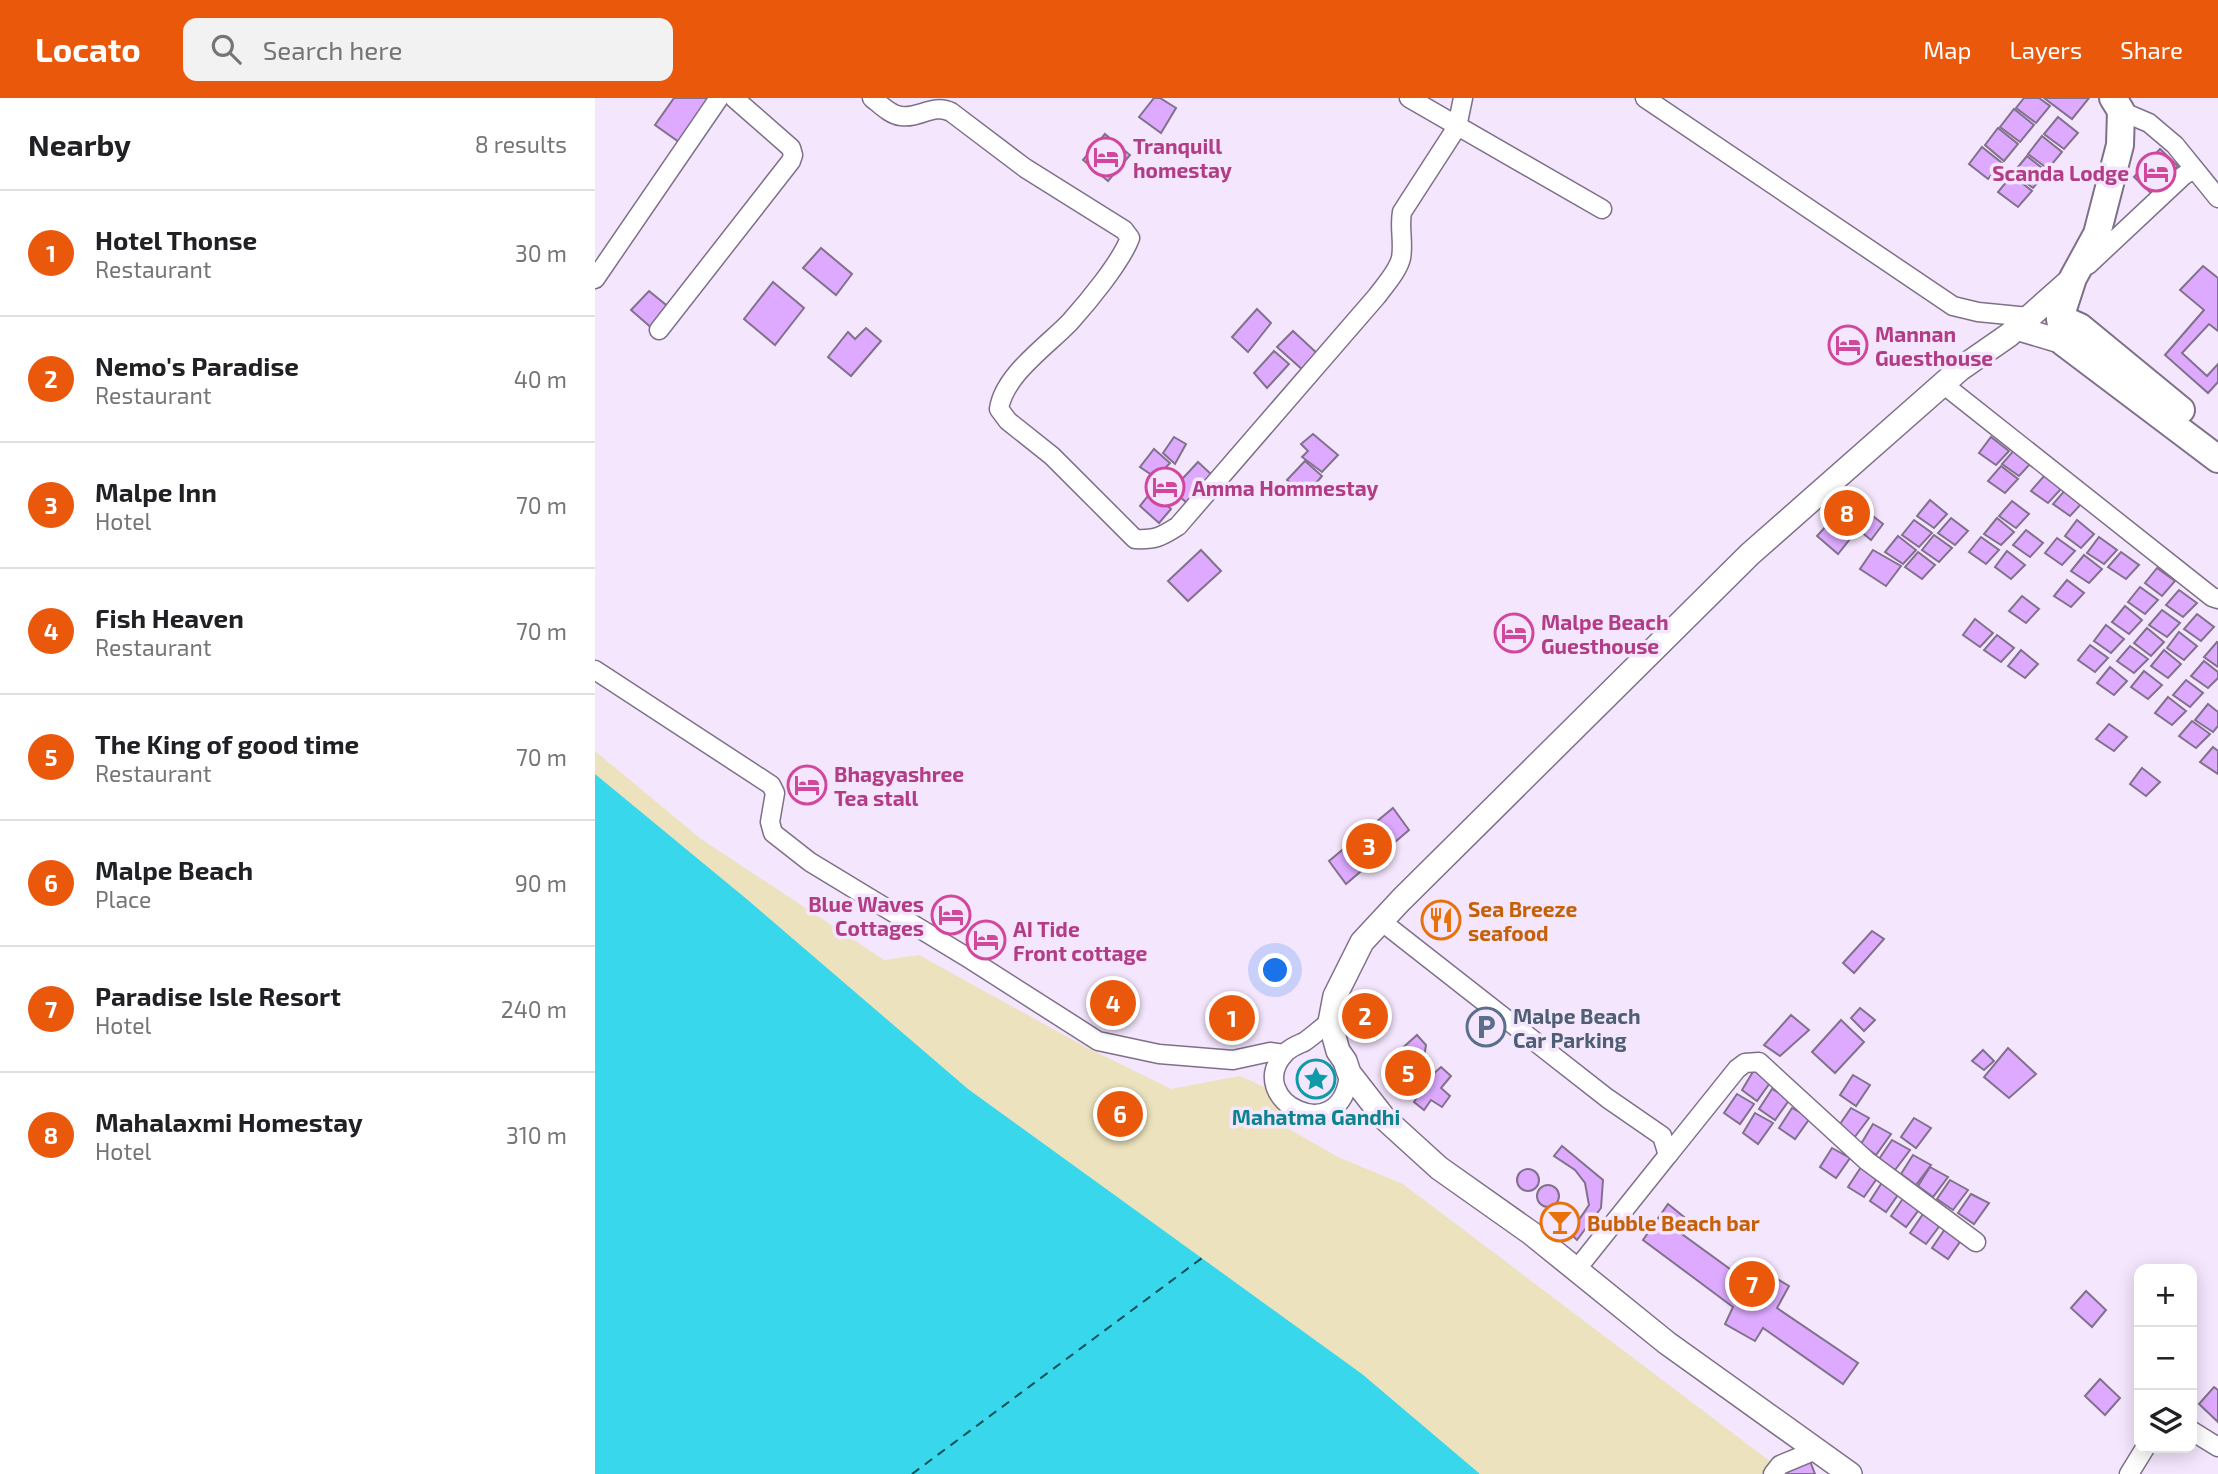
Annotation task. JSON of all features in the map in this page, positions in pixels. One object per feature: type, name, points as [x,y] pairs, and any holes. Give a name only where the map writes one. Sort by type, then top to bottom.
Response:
[{"type":"main road","points":[[2062,330],[2073,278],[2097,234],[2120,145],[2117,105]]},
{"type":"main road","points":[[2062,330],[2080,327],[2202,428],[2218,438]]},
{"type":"main road","points":[[2062,330],[2218,459]]},
{"type":"street","points":[[595,279],[719,98]]},
{"type":"street","points":[[659,330],[792,161],[791,148],[734,98]]},
{"type":"street","points":[[872,98],[897,116],[941,108],[951,112],[1025,168],[1124,230],[1129,239],[1124,252],[1070,321],[1017,374],[1000,398],[999,408],[1008,421],[1052,456],[1135,539],[1148,540],[1161,538],[1178,526],[1377,296],[1402,256],[1402,212],[1457,127],[1463,98]]},
{"type":"street","points":[[1409,98],[1602,209]]},
{"type":"street","points":[[1645,98],[1953,306],[2062,330]]},
{"type":"street","points":[[2117,105],[2149,123],[2175,145],[2218,198]]},
{"type":"street","points":[[1850,1474],[1667,1343],[1531,1233],[1439,1168],[1384,1118],[1349,1073],[1338,1051],[1330,1022],[1335,996],[1362,942],[1410,890],[1750,554],[1960,369],[2022,323],[2183,176],[2194,169]]},
{"type":"street","points":[[1943,384],[2211,597],[2218,598]]},
{"type":"street","points":[[595,670],[771,785],[775,793],[770,822],[773,834],[810,862],[1098,1041],[1160,1054],[1233,1060],[1270,1052],[1284,1054]]},
{"type":"street","points":[[1381,921],[1607,1098],[1662,1136],[1668,1155]]},
{"type":"street","points":[[1304,1042],[1330,1022]]},
{"type":"street","points":[[1338,1051],[1328,1044],[1315,1041],[1293,1046],[1278,1064],[1275,1076],[1276,1088],[1281,1098],[1289,1107],[1300,1112],[1323,1113],[1334,1107],[1343,1097],[1348,1086],[1349,1073]]},
{"type":"street","points":[[1576,1270],[1737,1069],[1745,1063],[1759,1062],[1867,1161],[1976,1242]]},
{"type":"street","points":[[2197,1434],[2218,1447]]},
{"type":"street","points":[[1773,1474],[1780,1465],[1816,1450]]},
{"type":"street","points":[[2129,1474],[2142,1453]]},
{"type":"sand","points":[[595,751],[701,839],[884,960],[919,955],[1082,1045],[1171,1089],[1240,1076],[1271,1090],[1289,1129],[1338,1157],[1403,1184],[1771,1462],[1762,1474],[1438,1474],[595,830]]},
{"type":"water","points":[[595,774],[749,901],[968,1089],[1362,1374],[1480,1474],[595,1474]]},
{"type":"building","points":[[674,98],[709,100],[679,142],[655,125]]},
{"type":"building","points":[[1154,98],[1160,98],[1176,108],[1161,133],[1139,117]]},
{"type":"building","points":[[2024,98],[2039,98],[2050,106],[2036,123],[2016,108]]},
{"type":"building","points":[[2044,98],[2089,98],[2072,119]]},
{"type":"building","points":[[2014,109],[2034,125],[2020,142],[2000,127]]},
{"type":"building","points":[[2058,117],[2078,133],[2064,149],[2044,134]]},
{"type":"building","points":[[1998,128],[2018,144],[2004,161],[1985,145]]},
{"type":"building","name":"Tranquill homestay","points":[[1105,134],[1130,155],[1108,181],[1083,160]]},
{"type":"building","points":[[2042,136],[2062,152],[2048,169],[2028,154]]},
{"type":"building","points":[[1982,147],[2002,163],[1988,179],[1969,164]]},
{"type":"building","name":"Scanda Lodge","points":[[2160,149],[2178,166],[2152,194],[2134,177]]},
{"type":"building","points":[[2027,156],[2047,172],[2033,188],[2013,173]]},
{"type":"building","points":[[2012,175],[2032,191],[2018,207],[1998,192]]},
{"type":"building","points":[[821,248],[852,274],[836,295],[803,268]]},
{"type":"building","points":[[2203,266],[2218,278],[2218,331],[2209,324],[2182,353],[2207,376],[2218,364],[2218,382],[2208,393],[2165,355],[2204,310],[2180,290]]},
{"type":"building","points":[[773,282],[804,308],[775,345],[744,319]]},
{"type":"building","points":[[649,291],[671,309],[654,330],[631,310]]},
{"type":"building","points":[[1257,309],[1271,323],[1248,352],[1232,337]]},
{"type":"building","points":[[866,328],[881,341],[851,376],[828,357],[848,332],[855,339]]},
{"type":"building","points":[[1293,331],[1319,355],[1304,371],[1277,347]]},
{"type":"building","points":[[1274,351],[1289,364],[1267,388],[1254,373]]},
{"type":"building","points":[[1313,434],[1338,455],[1322,472],[1302,457],[1308,451],[1301,444]]},
{"type":"building","points":[[1174,437],[1186,444],[1175,464],[1163,453]]},
{"type":"building","points":[[1991,437],[2009,451],[1996,465],[1979,453]]},
{"type":"building","points":[[1154,449],[1170,463],[1156,478],[1140,467]]},
{"type":"building","points":[[2015,449],[2032,462],[2019,476],[2002,464]]},
{"type":"building","points":[[1305,461],[1322,476],[1305,496],[1287,480]]},
{"type":"building","points":[[1198,462],[1213,476],[1187,503],[1172,490]]},
{"type":"building","points":[[2001,466],[2018,479],[2005,493],[1988,481]]},
{"type":"building","points":[[2044,476],[2061,489],[2048,503],[2031,491]]},
{"type":"building","points":[[2066,489],[2083,502],[2070,516],[2053,504]]},
{"type":"building","points":[[1152,491],[1171,509],[1159,523],[1140,506]]},
{"type":"building","points":[[1930,500],[1947,514],[1934,528],[1917,516]]},
{"type":"building","points":[[2012,501],[2029,514],[2016,528],[1999,516]]},
{"type":"building","points":[[1838,513],[1858,529],[1838,554],[1817,536]]},
{"type":"building","points":[[1869,513],[1883,524],[1871,540],[1858,529]]},
{"type":"building","points":[[1951,518],[1968,531],[1955,545],[1938,533]]},
{"type":"building","points":[[1997,518],[2014,532],[2001,545],[1984,534]]},
{"type":"building","points":[[1914,520],[1932,533],[1919,547],[1902,535]]},
{"type":"building","points":[[2077,520],[2094,534],[2081,548],[2065,536]]},
{"type":"building","points":[[2026,530],[2043,543],[2030,557],[2013,545]]},
{"type":"building","points":[[1934,535],[1952,548],[1939,562],[1922,550]]},
{"type":"building","points":[[1898,536],[1916,550],[1903,564],[1885,552]]},
{"type":"building","points":[[1981,537],[1999,550],[1986,564],[1969,552]]},
{"type":"building","points":[[2099,537],[2117,550],[2104,564],[2087,553]]},
{"type":"building","points":[[2057,538],[2075,551],[2062,565],[2045,553]]},
{"type":"building","points":[[1201,550],[1221,571],[1188,601],[1168,581]]},
{"type":"building","points":[[1873,550],[1901,566],[1886,586],[1860,569]]},
{"type":"building","points":[[2007,551],[2025,565],[2011,579],[1995,567]]},
{"type":"building","points":[[1918,552],[1935,565],[1922,579],[1905,567]]},
{"type":"building","points":[[2121,552],[2139,565],[2126,579],[2108,567]]},
{"type":"building","points":[[2084,555],[2102,569],[2089,583],[2071,571]]},
{"type":"building","points":[[2157,568],[2175,581],[2162,596],[2145,583]]},
{"type":"building","points":[[2067,580],[2084,593],[2071,607],[2054,596]]},
{"type":"building","points":[[2140,587],[2158,600],[2145,614],[2128,602]]},
{"type":"building","points":[[2179,590],[2197,603],[2183,617],[2166,605]]},
{"type":"building","points":[[2022,596],[2039,609],[2026,623],[2009,611]]},
{"type":"building","points":[[2125,606],[2142,620],[2129,634],[2112,622]]},
{"type":"building","points":[[2162,610],[2180,623],[2167,637],[2149,625]]},
{"type":"building","points":[[2197,614],[2214,627],[2201,641],[2184,629]]},
{"type":"building","points":[[1975,619],[1993,633],[1980,647],[1963,635]]},
{"type":"building","points":[[2106,625],[2124,639],[2111,653],[2094,641]]},
{"type":"building","points":[[2147,628],[2164,642],[2151,656],[2134,643]]},
{"type":"building","points":[[2179,632],[2197,646],[2184,660],[2167,648]]},
{"type":"building","points":[[1997,635],[2014,648],[2001,662],[1984,650]]},
{"type":"building","points":[[2218,643],[2218,667],[2204,657]]},
{"type":"building","points":[[2090,645],[2108,658],[2095,672],[2078,660]]},
{"type":"building","points":[[2130,646],[2148,659],[2134,673],[2117,661]]},
{"type":"building","points":[[2021,650],[2038,664],[2025,678],[2008,666]]},
{"type":"building","points":[[2164,650],[2181,664],[2168,678],[2151,666]]},
{"type":"building","points":[[2204,661],[2218,672],[2218,678],[2208,688],[2191,676]]},
{"type":"building","points":[[2110,667],[2127,681],[2114,695],[2097,683]]},
{"type":"building","points":[[2144,671],[2162,685],[2148,699],[2131,687]]},
{"type":"building","points":[[2186,680],[2203,693],[2190,707],[2173,695]]},
{"type":"building","points":[[2168,697],[2186,711],[2172,725],[2155,713]]},
{"type":"building","points":[[2208,704],[2218,712],[2218,726],[2213,732],[2195,720]]},
{"type":"building","points":[[2192,721],[2210,734],[2196,748],[2179,736]]},
{"type":"building","points":[[2109,724],[2127,737],[2114,751],[2096,739]]},
{"type":"building","points":[[2213,747],[2218,751],[2218,774],[2200,762]]},
{"type":"building","points":[[2142,768],[2160,782],[2146,796],[2130,784]]},
{"type":"building","points":[[1393,808],[1409,830],[1346,884],[1329,861]]},
{"type":"building","points":[[1872,931],[1884,939],[1854,973],[1843,963]]},
{"type":"building","points":[[1860,1008],[1875,1020],[1864,1031],[1851,1018]]},
{"type":"building","points":[[1791,1015],[1809,1030],[1780,1056],[1764,1045]]},
{"type":"building","points":[[1841,1020],[1864,1042],[1835,1073],[1812,1052]]},
{"type":"building","points":[[1417,1035],[1426,1045],[1423,1065],[1411,1081],[1418,1087],[1410,1097],[1399,1086],[1403,1056],[1398,1052]]},
{"type":"building","points":[[2008,1048],[2036,1074],[2009,1098],[1984,1077]]},
{"type":"building","points":[[1983,1050],[1994,1061],[1984,1070],[1972,1061]]},
{"type":"building","points":[[1441,1067],[1451,1076],[1441,1088],[1450,1096],[1442,1107],[1431,1100],[1424,1110],[1414,1102],[1422,1090],[1411,1081],[1420,1068],[1430,1077]]},
{"type":"building","points":[[1754,1070],[1772,1080],[1757,1101],[1742,1090]]},
{"type":"building","points":[[1853,1075],[1870,1085],[1856,1106],[1840,1095]]},
{"type":"building","points":[[1772,1089],[1790,1099],[1775,1120],[1759,1109]]},
{"type":"building","points":[[1737,1094],[1754,1104],[1740,1124],[1724,1113]]},
{"type":"building","points":[[1792,1108],[1810,1118],[1795,1139],[1779,1128]]},
{"type":"building","points":[[1851,1108],[1869,1118],[1854,1138],[1838,1127]]},
{"type":"building","points":[[1755,1113],[1773,1123],[1758,1144],[1743,1133]]},
{"type":"building","points":[[1914,1118],[1931,1128],[1916,1148],[1901,1137]]},
{"type":"building","points":[[1873,1124],[1891,1134],[1876,1155],[1861,1144]]},
{"type":"building","points":[[1892,1140],[1910,1150],[1895,1170],[1879,1159]]},
{"type":"building","points":[[1562,1146],[1603,1180],[1601,1208],[1577,1240],[1570,1233],[1589,1205],[1585,1183],[1575,1170],[1554,1156]]},
{"type":"building","points":[[1832,1148],[1850,1158],[1836,1178],[1820,1167]]},
{"type":"building","points":[[1913,1155],[1931,1165],[1916,1185],[1901,1174]]},
{"type":"building","points":[[1861,1167],[1878,1177],[1864,1197],[1848,1187]]},
{"type":"building","points":[[1930,1167],[1948,1177],[1933,1197],[1918,1186]]},
{"type":"building","points":[[1528,1169],[1536,1172],[1539,1180],[1536,1188],[1528,1191],[1520,1188],[1517,1180],[1520,1172]]},
{"type":"building","points":[[1950,1180],[1968,1190],[1953,1210],[1937,1199]]},
{"type":"building","points":[[1883,1181],[1900,1192],[1886,1212],[1870,1201]]},
{"type":"building","points":[[1548,1185],[1556,1188],[1559,1196],[1556,1204],[1548,1207],[1540,1204],[1537,1196],[1540,1188]]},
{"type":"building","points":[[1971,1194],[1989,1203],[1974,1224],[1958,1213]]},
{"type":"building","points":[[1904,1197],[1921,1207],[1906,1227],[1891,1216]]},
{"type":"building","points":[[1668,1204],[1684,1217],[1675,1229],[1752,1285],[1761,1269],[1789,1286],[1777,1308],[1858,1363],[1843,1384],[1763,1328],[1755,1341],[1725,1324],[1733,1307],[1643,1240]]},
{"type":"building","points":[[1923,1214],[1941,1224],[1926,1244],[1910,1233]]},
{"type":"building","points":[[1945,1229],[1962,1239],[1948,1259],[1932,1248]]},
{"type":"building","points":[[2086,1291],[2106,1310],[2092,1327],[2071,1308]]},
{"type":"building","points":[[2100,1379],[2120,1398],[2105,1415],[2085,1396]]},
{"type":"building","points":[[2214,1387],[2218,1390],[2218,1422],[2199,1404]]},
{"type":"building","points":[[1810,1461],[1815,1474],[1788,1474],[1787,1470]]},
{"type":"ferry route","points":[[912,1474],[1202,1258]]},
{"type":"place","name":"Tranquill homestay","points":[[1106,157]]},
{"type":"place","name":"Scanda Lodge","points":[[2156,172]]},
{"type":"place","name":"Mannan Guesthouse","points":[[1848,345]]},
{"type":"place","name":"Amma Hommestay","points":[[1165,487]]},
{"type":"place","name":"Mahalaxmi Homestay","points":[[1847,513]]},
{"type":"place","name":"Malpe Beach Guesthouse","points":[[1514,633]]},
{"type":"place","name":"Bhagyashree Tea stall","points":[[807,785]]},
{"type":"place","name":"Malpe Inn","points":[[1369,846]]},
{"type":"place","name":"Blue Waves Cottages","points":[[951,915]]},
{"type":"place","name":"Sea Breeze seafood","points":[[1441,920]]},
{"type":"place","name":"AI Tide Front cottage","points":[[986,940]]},
{"type":"place","name":"Fish Heaven","points":[[1113,1003]]},
{"type":"place","name":"Nemo's Paradise","points":[[1365,1016]]},
{"type":"place","name":"Hotel Thonse","points":[[1232,1018]]},
{"type":"place","name":"Malpe Beach Car Parking","points":[[1486,1027]]},
{"type":"place","name":"The King of good time","points":[[1408,1073]]},
{"type":"place","name":"Mahatma Gandhi","points":[[1316,1079]]},
{"type":"place","name":"Malpe Beach","points":[[1120,1114]]},
{"type":"place","name":"Bubble Beach bar","points":[[1560,1222]]},
{"type":"place","name":"Paradise Isle Resort","points":[[1752,1284]]}]
